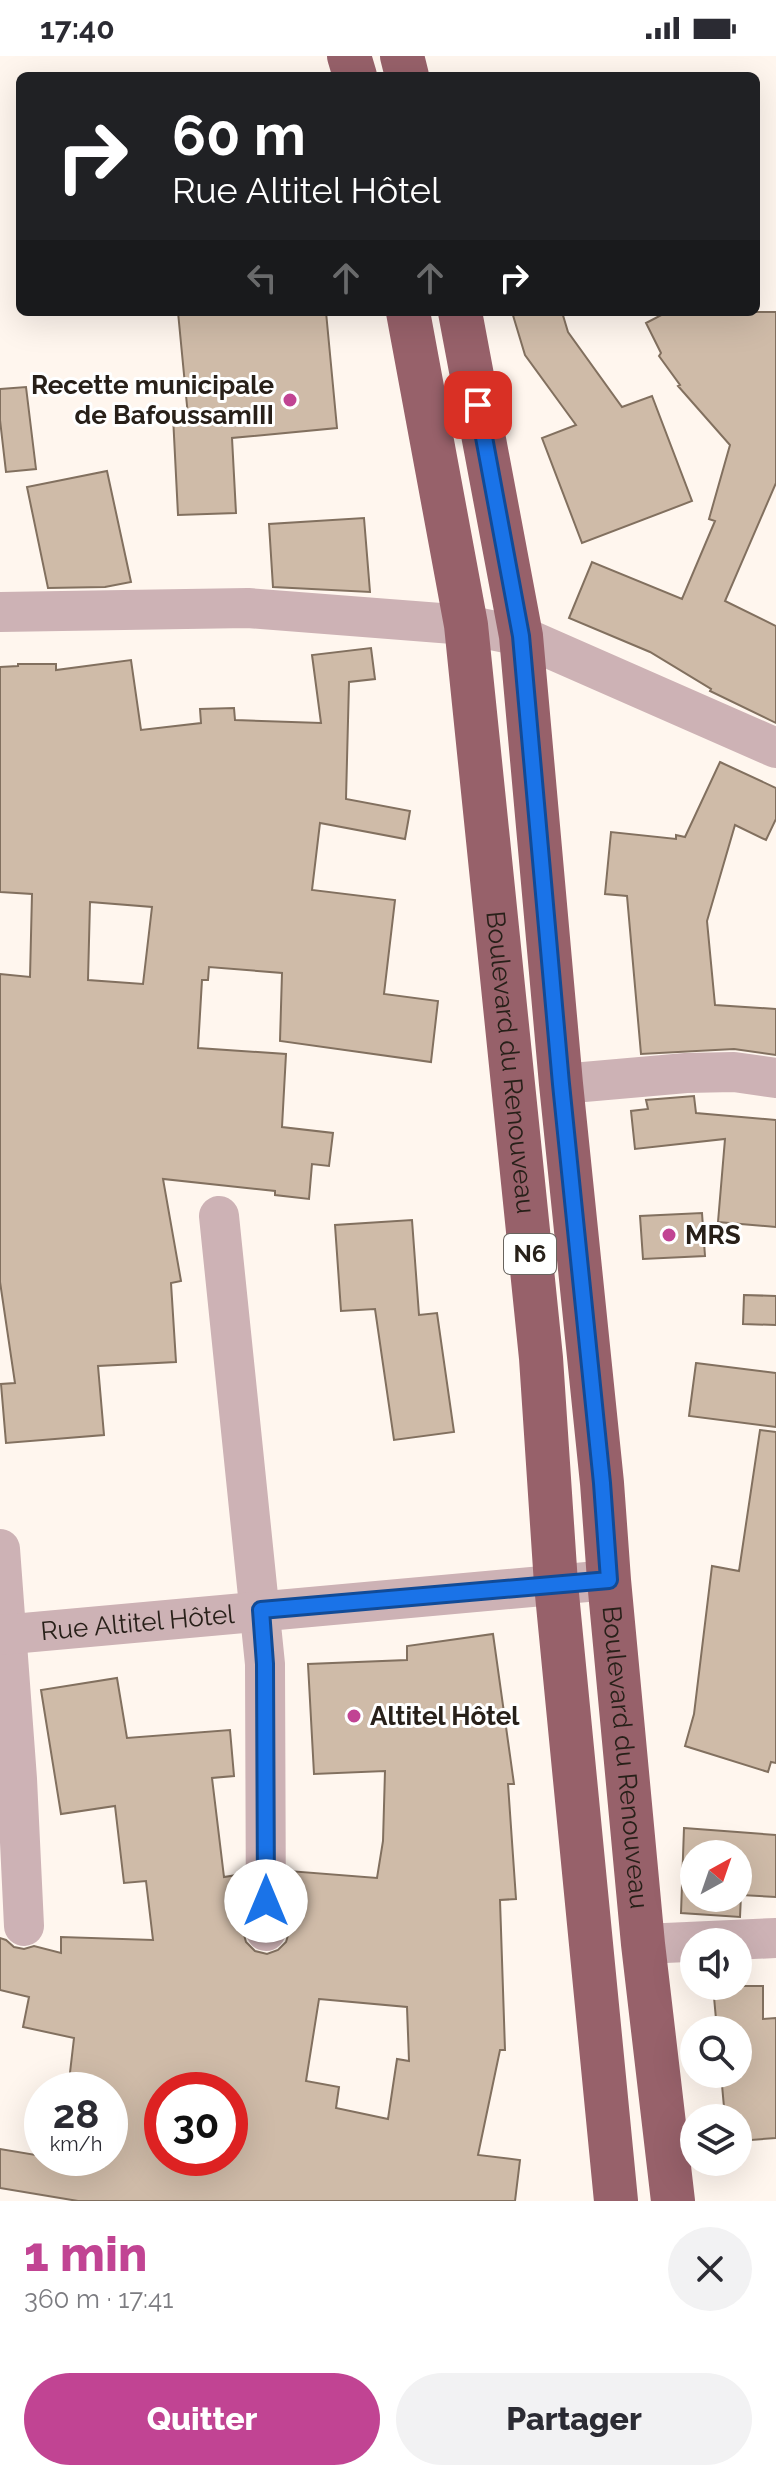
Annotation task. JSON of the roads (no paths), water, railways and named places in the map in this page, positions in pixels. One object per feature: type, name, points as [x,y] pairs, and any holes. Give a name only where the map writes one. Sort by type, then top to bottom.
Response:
[{"type":"highway","name":"Boulevard du Renouveau","points":[[409,316],[466,625],[541,1358],[556,1584],[616,2201]]},
{"type":"highway","name":"Boulevard du Renouveau","points":[[461,316],[521,636],[643,1944],[673,2201]]},
{"type":"street","points":[[0,612],[248,608],[466,625],[521,636],[776,748]]},
{"type":"street","points":[[561,1084],[686,1073],[734,1072],[776,1078]]},
{"type":"street","points":[[219,1216],[265,1664],[266,1931]]},
{"type":"street","points":[[0,1549],[3,1635],[17,1779],[24,1926]]},
{"type":"street","name":"Rue Altitel Hôtel","points":[[3,1635],[609,1580]]},
{"type":"street","points":[[643,1944],[776,1938]]},
{"type":"place","name":"Recette municipale de BafoussamIII","points":[[290,400]]},
{"type":"place","name":"MRS","points":[[669,1235]]},
{"type":"place","name":"Altitel Hôtel","points":[[354,1716]]}]
